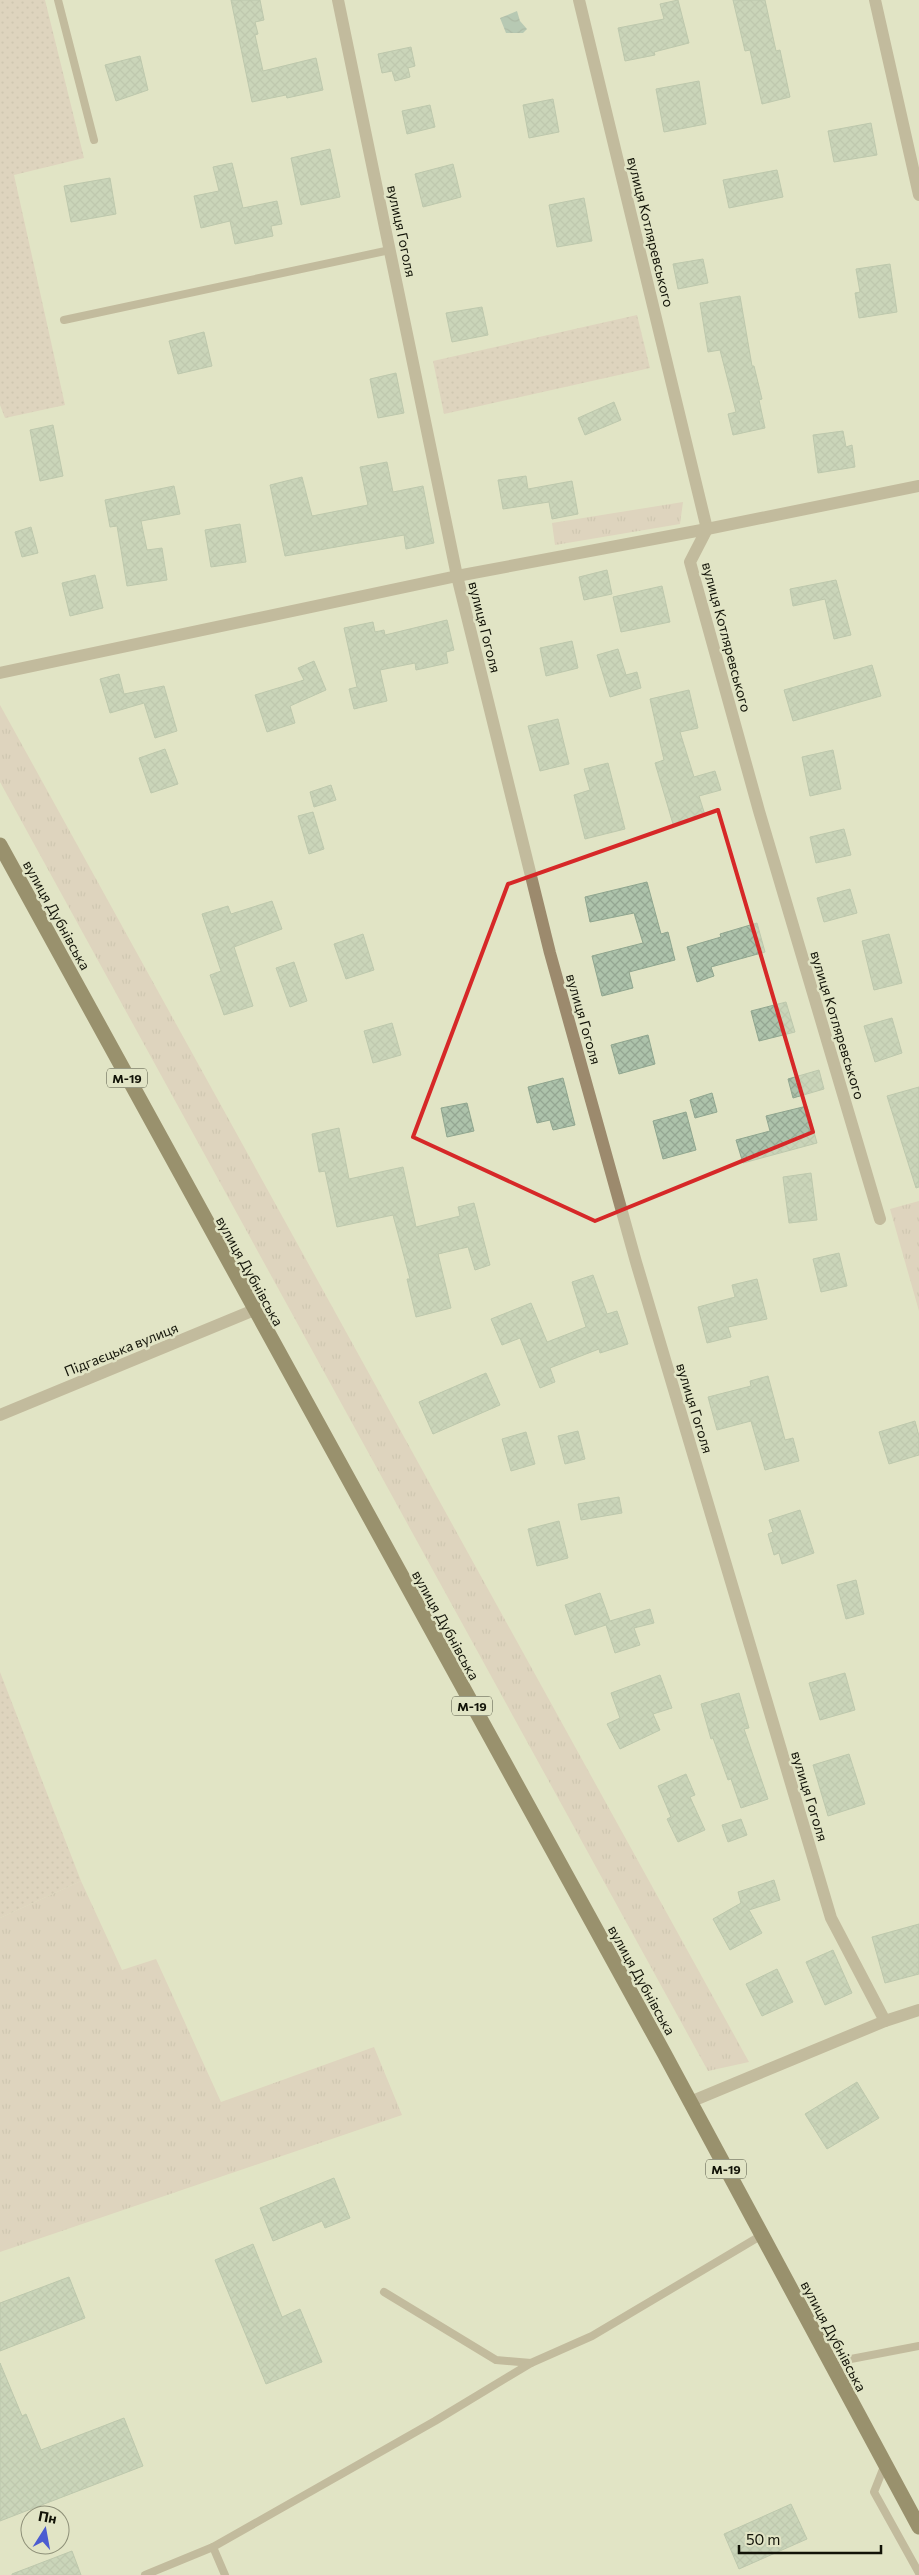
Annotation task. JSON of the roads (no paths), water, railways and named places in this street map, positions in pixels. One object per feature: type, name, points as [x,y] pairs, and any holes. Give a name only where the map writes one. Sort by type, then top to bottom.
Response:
[{"type":"highway","name":"вулиця Дубнівська","points":[[0,845],[690,2102],[919,2527]]},
{"type":"street","name":"вулиця Гоголя","points":[[338,0],[457,576],[550,953],[639,1271],[831,1918],[885,2021]]},
{"type":"street","name":"вулиця Котляревського","points":[[579,0],[707,529],[690,562],[758,811],[880,1219]]},
{"type":"street","points":[[875,0],[919,195]]},
{"type":"street","points":[[0,673],[457,576],[707,529],[919,486]]},
{"type":"street","name":"Підгаєцька вулиця","points":[[0,1415],[254,1310]]},
{"type":"street","points":[[690,2102],[885,2021],[919,2010]]},
{"type":"lane","points":[[58,0],[94,140]]},
{"type":"lane","points":[[64,320],[390,250]]},
{"type":"lane","points":[[145,2575],[213,2547],[435,2421],[531,2363],[592,2336],[762,2235]]},
{"type":"lane","points":[[384,2292],[496,2360],[531,2363]]},
{"type":"lane","points":[[830,2363],[919,2346]]},
{"type":"lane","points":[[885,2464],[874,2492],[919,2573]]},
{"type":"lane","points":[[213,2547],[225,2575]]},
{"type":"water","points":[[517,11],[520,21],[527,29],[523,33],[506,33],[500,18]]}]
